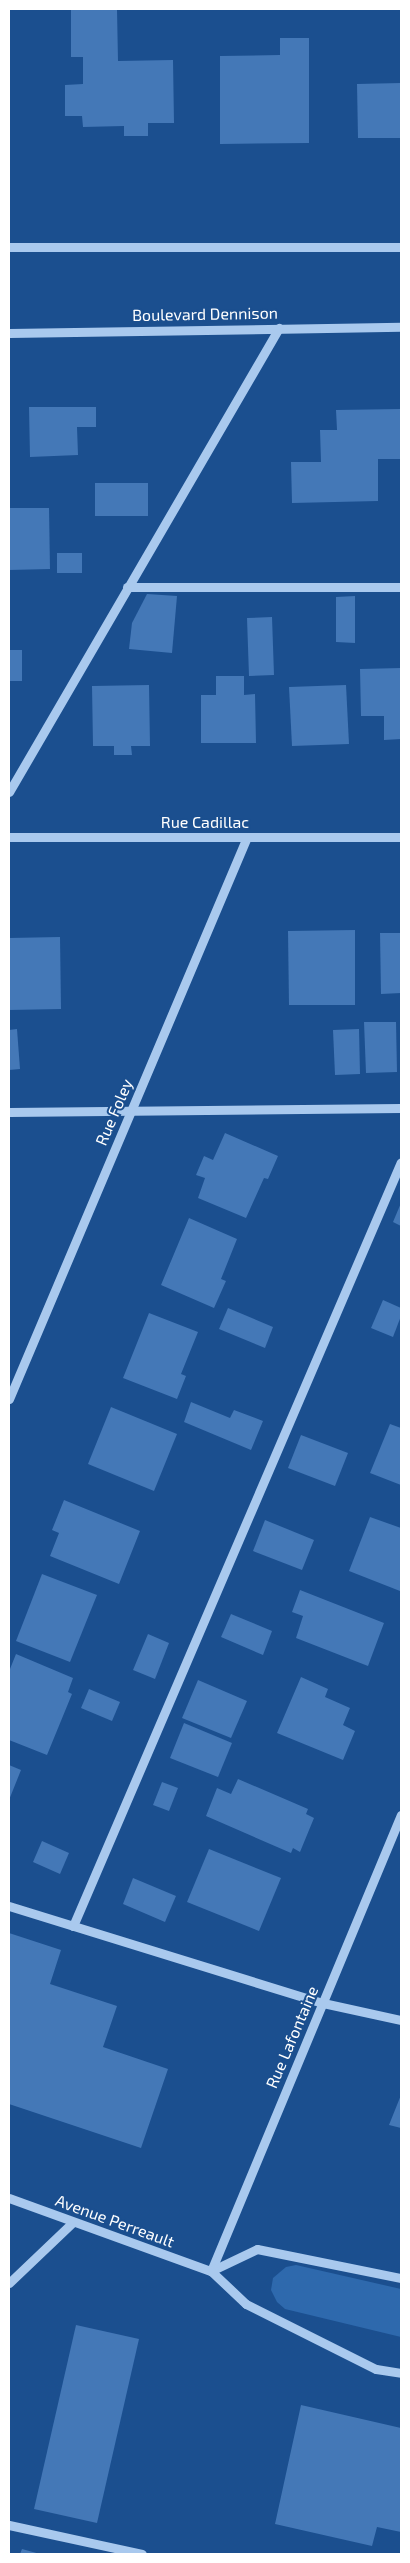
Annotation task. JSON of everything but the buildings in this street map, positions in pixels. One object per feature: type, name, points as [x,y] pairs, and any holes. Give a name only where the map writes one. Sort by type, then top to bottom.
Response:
[{"type":"street","points":[[9,247],[401,247]]},
{"type":"street","name":"Boulevard Dennison","points":[[9,333],[401,327]]},
{"type":"street","points":[[9,792],[279,328]]},
{"type":"street","points":[[127,588],[401,587]]},
{"type":"street","name":"Rue Cadillac","points":[[9,837],[401,837]]},
{"type":"street","name":"Rue Foley","points":[[9,1399],[248,837]]},
{"type":"street","points":[[9,1112],[401,1108]]},
{"type":"street","points":[[73,1926],[401,1162]]},
{"type":"street","name":"Rue Lafontaine","points":[[211,2271],[401,1815]]},
{"type":"street","points":[[9,1906],[323,2003],[401,2020]]},
{"type":"street","name":"Avenue Perreault","points":[[9,2198],[211,2271]]},
{"type":"street","points":[[9,2284],[73,2222]]},
{"type":"street","points":[[401,2278],[257,2248],[211,2271],[246,2304],[376,2369],[401,2373]]},
{"type":"street","points":[[9,2525],[117,2552],[142,2554]]},
{"type":"shaded area","points":[[296,2265],[401,2289],[401,2337],[285,2309],[277,2302],[271,2290],[273,2278],[286,2267]]}]
